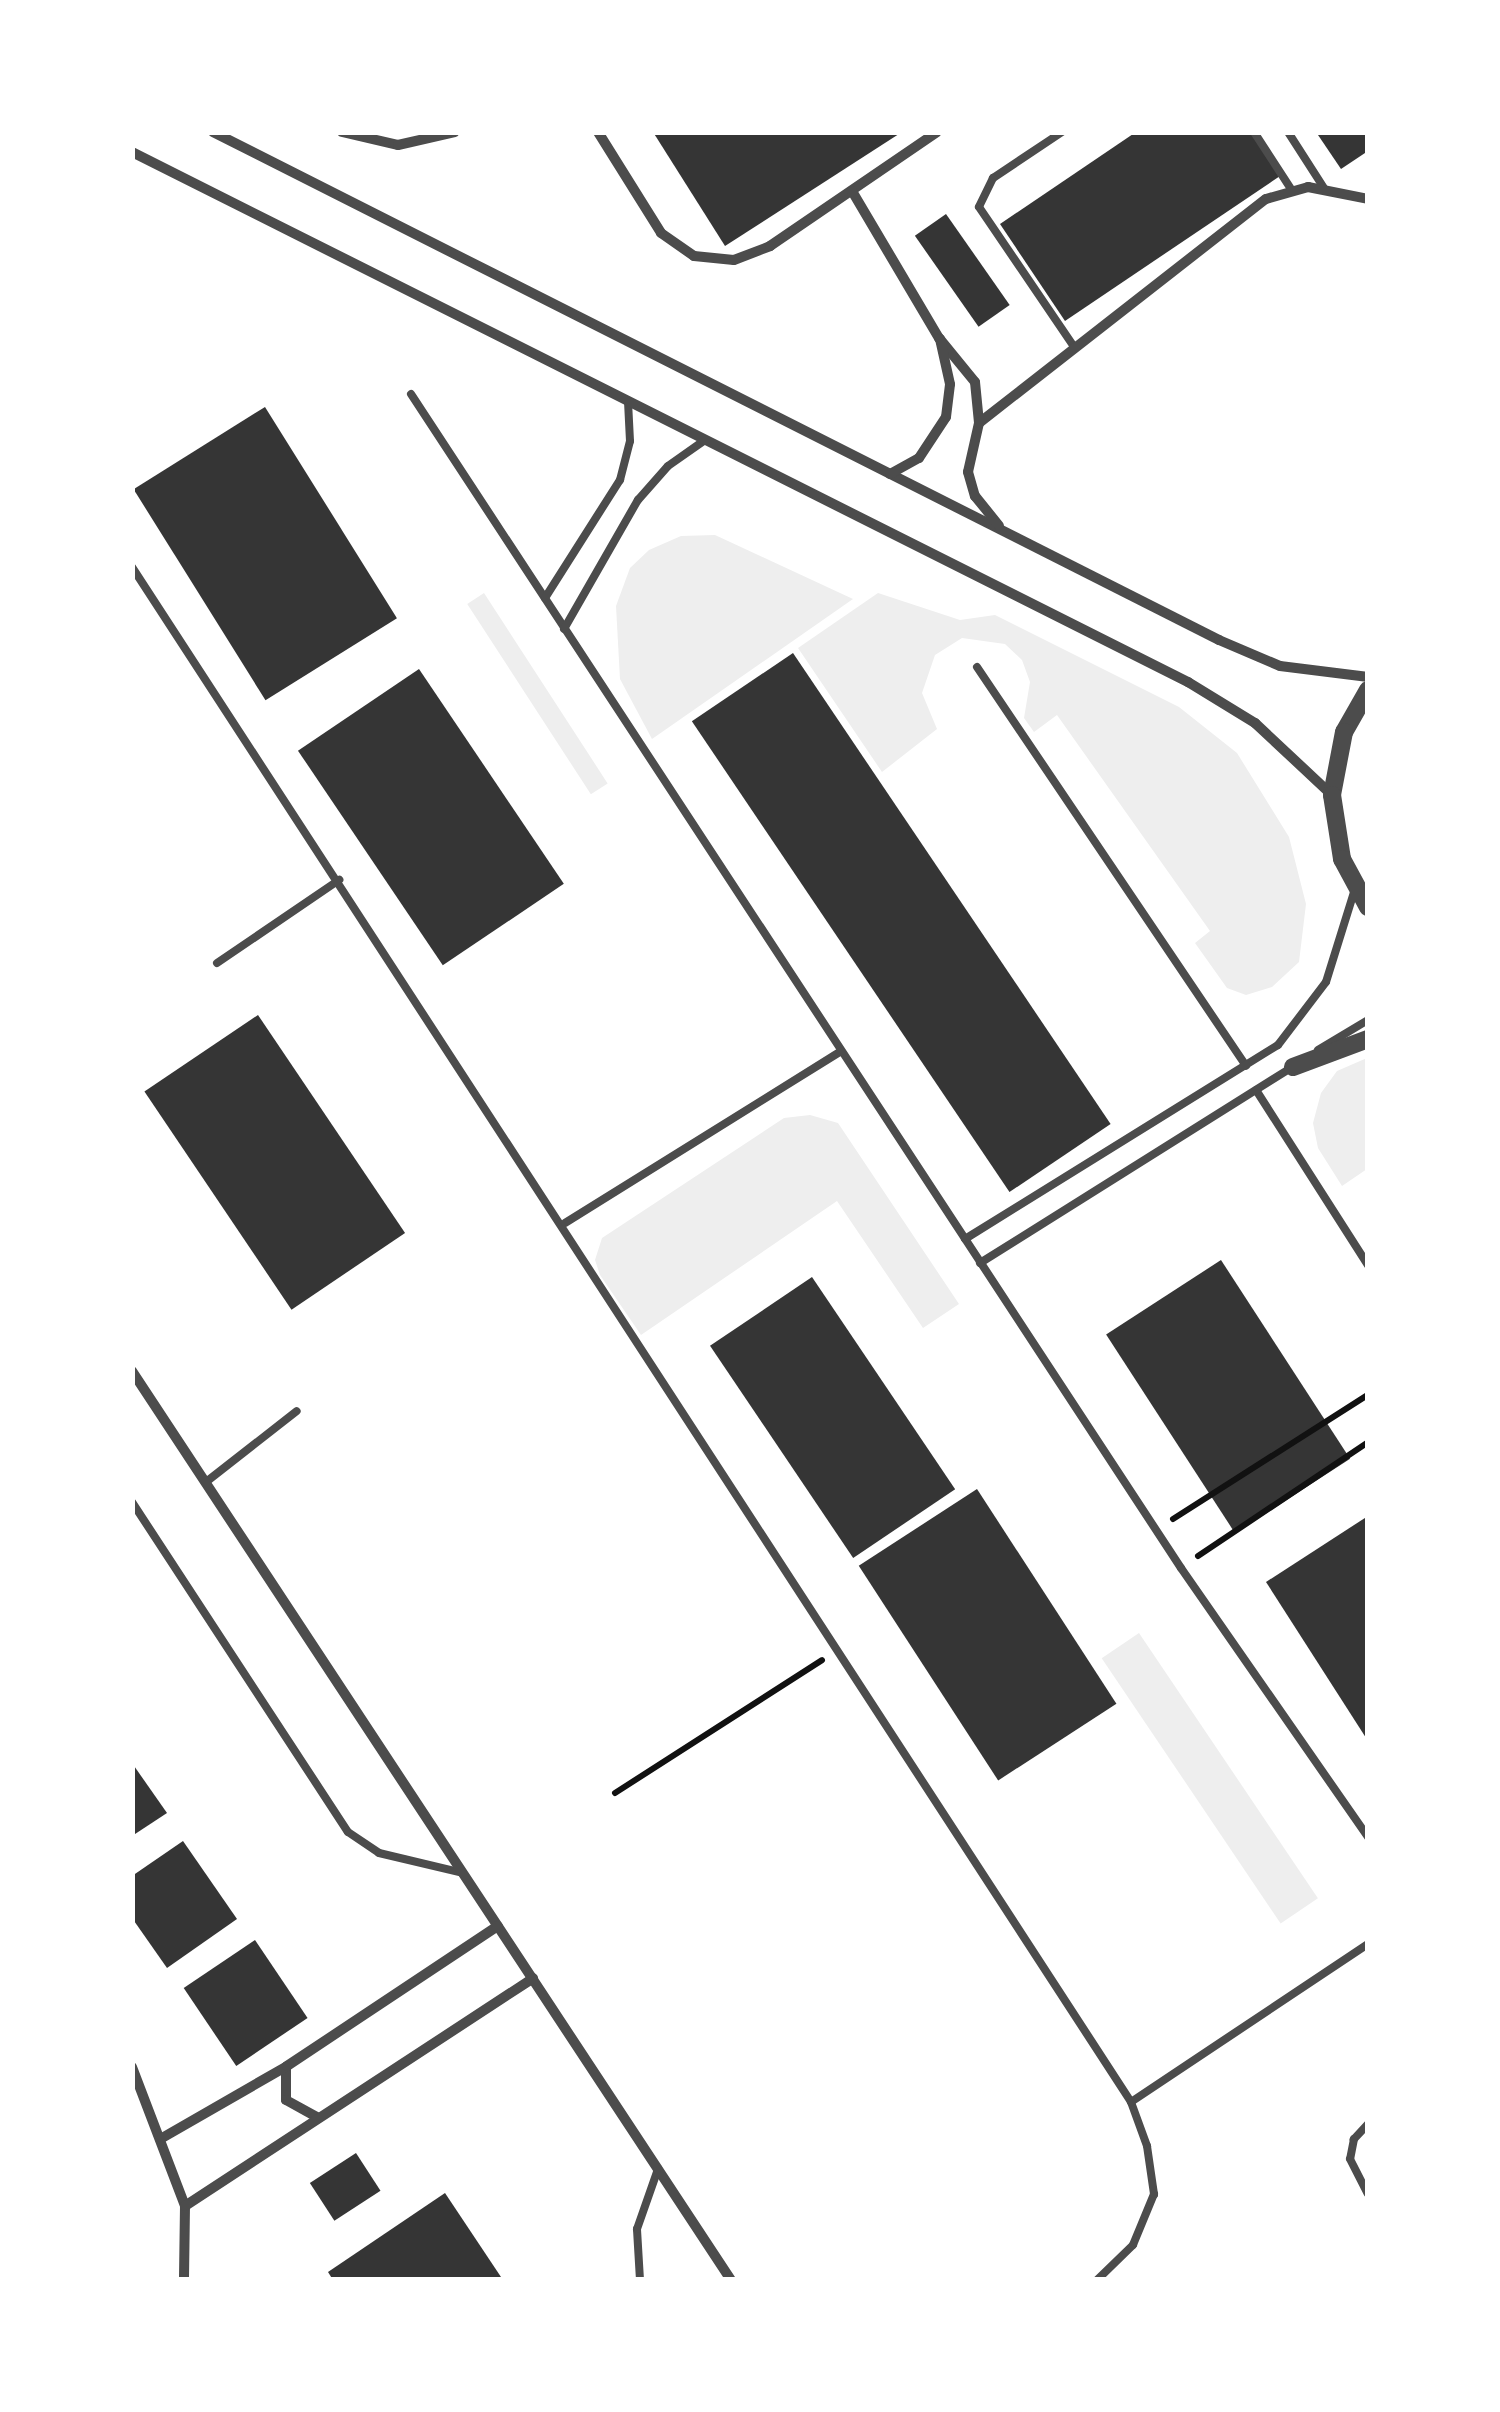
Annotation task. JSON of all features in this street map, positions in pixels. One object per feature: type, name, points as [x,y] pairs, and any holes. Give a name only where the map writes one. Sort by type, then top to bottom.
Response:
[{"type":"street","points":[[213,132],[1280,666],[1368,676]]},
{"type":"street","points":[[342,132],[398,145],[455,132]]},
{"type":"street","points":[[598,132],[661,233],[694,256],[753,256],[938,132]]},
{"type":"street","points":[[132,152],[1226,704],[1282,746],[1332,796]]},
{"type":"street","points":[[979,423],[1255,207],[1292,189],[1324,188],[1368,199]]},
{"type":"street","points":[[852,191],[939,338],[975,382],[979,423],[968,460],[970,485],[1004,531]]},
{"type":"street","points":[[890,474],[919,458],[946,417],[950,384],[939,338]]},
{"type":"street","points":[[1368,690],[1344,732],[1332,796],[1334,827],[1355,888],[1368,907]]},
{"type":"street","points":[[1294,1066],[1368,1039]]},
{"type":"street","points":[[132,1371],[732,2280]]},
{"type":"street","points":[[162,2138],[287,2066],[498,1926]]},
{"type":"street","points":[[185,2206],[532,1978]]},
{"type":"street","points":[[287,2066],[286,2100],[317,2117]]},
{"type":"street","points":[[132,2067],[185,2206],[184,2280]]},
{"type":"lane","points":[[1062,132],[993,178],[979,207],[1074,347]]},
{"type":"lane","points":[[1254,132],[1292,189]]},
{"type":"lane","points":[[1288,132],[1324,188]]},
{"type":"lane","points":[[410,394],[1181,1568],[1368,1837]]},
{"type":"lane","points":[[545,598],[620,480],[630,441],[628,401]]},
{"type":"lane","points":[[564,629],[638,500],[668,466],[705,440]]},
{"type":"lane","points":[[132,568],[565,1223],[1131,2102],[1147,2146],[1154,2194],[1133,2245],[1097,2280]]},
{"type":"lane","points":[[977,667],[1246,1066]]},
{"type":"lane","points":[[216,963],[339,880]]},
{"type":"lane","points":[[965,1239],[1278,1044],[1314,1005],[1355,888]]},
{"type":"lane","points":[[980,1263],[1368,1020]]},
{"type":"lane","points":[[565,1223],[841,1051]]},
{"type":"lane","points":[[1256,1090],[1368,1265]]},
{"type":"lane","points":[[206,1482],[297,1411]]},
{"type":"lane","points":[[132,1502],[348,1832],[380,1853],[463,1873]]},
{"type":"lane","points":[[1131,2102],[1368,1944]]},
{"type":"lane","points":[[1368,2124],[1354,2139],[1350,2160],[1368,2194]]},
{"type":"lane","points":[[640,2280],[637,2228],[658,2169]]},
{"type":"path","points":[[1156,1530],[1368,1394]]},
{"type":"path","points":[[1181,1568],[1368,1442]]},
{"type":"path","points":[[615,1792],[840,1649]]},
{"type":"shaded area","points":[[715,535],[853,599],[652,739],[620,679],[616,606],[630,568],[649,550],[681,536]]},
{"type":"shaded area","points":[[484,593],[608,783],[591,794],[467,604]]},
{"type":"shaded area","points":[[878,593],[960,620],[995,615],[1179,707],[1237,753],[1289,837],[1306,904],[1299,962],[1272,987],[1246,995],[1227,988],[1195,943],[1210,931],[1057,715],[1034,732],[1024,718],[1030,682],[1022,660],[1005,644],[962,638],[935,655],[922,693],[937,729],[882,772],[798,648]]},
{"type":"shaded area","points":[[1367,1058],[1367,1169],[1342,1186],[1318,1148],[1313,1123],[1321,1093],[1337,1071]]},
{"type":"shaded area","points":[[810,1115],[838,1123],[959,1304],[923,1328],[837,1201],[641,1335],[600,1275],[595,1260],[602,1238],[784,1118]]},
{"type":"shaded area","points":[[1139,1633],[1318,1898],[1281,1923],[1102,1658]]},
{"type":"building","points":[[653,132],[902,132],[725,246]]},
{"type":"building","points":[[1136,132],[1251,132],[1280,176],[1065,321],[1000,224]]},
{"type":"building","points":[[1316,132],[1368,132],[1368,151],[1341,169]]},
{"type":"building","points":[[946,214],[1010,305],[979,327],[915,236]]},
{"type":"building","points":[[265,407],[397,618],[266,700],[134,489]]},
{"type":"building","points":[[793,653],[1111,1124],[1009,1192],[692,721]]},
{"type":"building","points":[[419,669],[564,884],[443,965],[298,751]]},
{"type":"building","points":[[258,1015],[405,1233],[291,1310],[144,1092]]},
{"type":"building","points":[[1221,1260],[1350,1459],[1235,1533],[1106,1335]]},
{"type":"building","points":[[812,1277],[955,1489],[853,1558],[710,1346]]},
{"type":"building","points":[[977,1489],[1116,1704],[998,1780],[859,1566]]},
{"type":"building","points":[[1368,1516],[1368,1741],[1266,1582]]},
{"type":"building","points":[[132,1763],[167,1813],[132,1836]]},
{"type":"building","points":[[183,1841],[237,1919],[167,1968],[132,1918],[132,1876]]},
{"type":"building","points":[[255,1940],[308,2018],[236,2066],[184,1988]]},
{"type":"building","points":[[356,2153],[381,2191],[334,2221],[310,2183]]},
{"type":"building","points":[[445,2193],[503,2280],[333,2280],[328,2272]]}]
